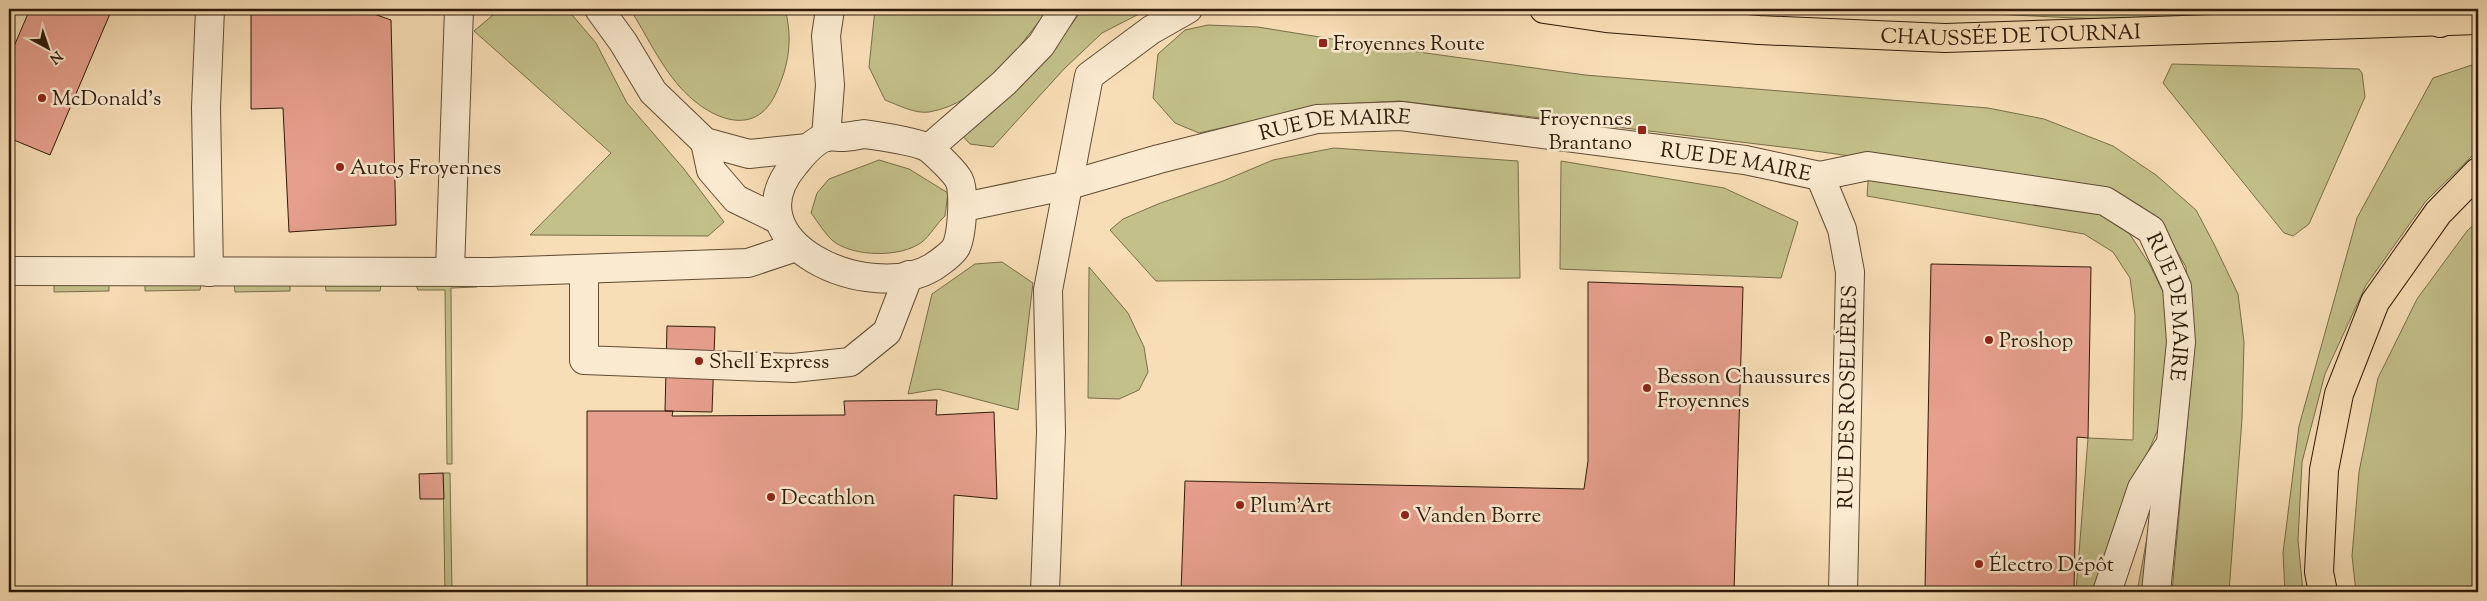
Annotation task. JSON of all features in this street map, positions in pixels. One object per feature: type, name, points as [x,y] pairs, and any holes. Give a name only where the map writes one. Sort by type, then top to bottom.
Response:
[{"type":"main road","name":"CHAUSSÉE DE TOURNAI","points":[[1544,9],[1606,18],[1758,30],[1945,38],[2446,16],[2478,20]]},
{"type":"main road","points":[[2323,592],[2319,572],[2324,470],[2339,394],[2375,302],[2438,213],[2478,172]]},
{"type":"street","points":[[209,272],[206,107],[210,9]]},
{"type":"street","points":[[450,270],[459,9]]},
{"type":"street","points":[[599,9],[623,42],[653,92],[705,142],[749,154],[817,143],[864,134],[929,148],[959,180],[964,207],[956,247],[933,267],[909,275],[881,279],[860,277],[834,269],[806,255],[796,247],[779,220],[778,201],[784,177],[817,143],[830,85],[826,36],[830,9]]},
{"type":"street","points":[[809,9],[826,36]]},
{"type":"street","points":[[929,148],[1010,76],[1040,44],[1064,9]]},
{"type":"street","points":[[1045,592],[1051,432],[1048,290],[1089,76],[1151,30],[1188,9]]},
{"type":"street","name":"RUE DE MAIRE","points":[[964,207],[1010,199],[1069,185],[1158,159],[1317,119],[1401,116],[1745,160],[1820,176],[1868,166],[2105,201],[2151,230],[2177,286],[2181,342],[2156,592]]},
{"type":"street","points":[[705,142],[711,170],[736,200],[779,220]]},
{"type":"street","name":"RUE DES ROSELIÈRES","points":[[1820,176],[1842,229],[1850,272],[1843,592]]},
{"type":"street","points":[[9,271],[450,270],[491,272],[748,263],[796,247]]},
{"type":"street","points":[[584,269],[584,360],[792,368],[850,362],[887,332],[909,275]]},
{"type":"street","points":[[2107,592],[2142,488],[2171,444]]},
{"type":"shaded area","points":[[500,9],[567,9],[596,43],[627,103],[684,169],[724,222],[708,236],[530,235],[611,153],[474,31]]},
{"type":"shaded area","points":[[630,9],[785,9],[789,31],[787,62],[776,93],[767,108],[755,117],[742,120],[729,119],[702,107],[672,77]]},
{"type":"shaded area","points":[[875,9],[1049,9],[1011,56],[982,86],[966,98],[948,107],[929,112],[918,112],[885,100],[869,67]]},
{"type":"shaded area","points":[[1083,9],[1138,9],[1139,14],[1102,33],[1064,69],[993,147],[970,144],[961,134],[1037,70]]},
{"type":"shaded area","points":[[1889,9],[2388,9],[2385,11],[2258,13],[2095,19]]},
{"type":"shaded area","points":[[1208,25],[1258,27],[1375,46],[1585,75],[1988,108],[2044,119],[2113,146],[2156,175],[2196,210],[2238,294],[2244,342],[2242,419],[2229,592],[2172,592],[2194,351],[2186,267],[2171,241],[2141,206],[2097,191],[1815,151],[1400,101],[1323,105],[1199,133],[1175,123],[1153,98],[1158,54],[1185,30]]},
{"type":"shaded area","points":[[2478,63],[2478,150],[2426,201],[2366,285],[2325,374],[2302,462],[2298,540],[2303,592],[2285,592],[2283,553],[2299,426],[2357,218],[2433,78]]},
{"type":"shaded area","points":[[2172,64],[2359,69],[2362,73],[2365,97],[2309,224],[2293,236],[2284,233],[2163,83]]},
{"type":"shaded area","points":[[1334,148],[1518,161],[1520,278],[1156,281],[1110,230],[1123,219],[1273,160]]},
{"type":"shaded area","points":[[879,160],[909,169],[948,193],[945,216],[922,242],[913,247],[890,253],[864,253],[852,250],[833,241],[811,213],[817,193],[829,179]]},
{"type":"shaded area","points":[[1561,161],[1724,188],[1798,222],[1781,278],[1560,269]]},
{"type":"shaded area","points":[[1882,178],[2096,210],[2129,233],[2150,265],[2169,304],[2166,411],[2138,475],[2098,585],[2093,592],[2076,592],[2088,438],[2133,440],[2135,315],[2130,278],[2113,252],[2084,234],[1867,196],[1868,181]]},
{"type":"shaded area","points":[[2478,221],[2478,592],[2356,592],[2352,556],[2359,472],[2378,378],[2417,299],[2467,231]]},
{"type":"shaded area","points":[[1002,262],[1033,283],[1018,410],[938,389],[908,394],[932,294],[975,264]]},
{"type":"shaded area","points":[[1089,267],[1128,313],[1144,347],[1148,372],[1139,390],[1119,399],[1088,398]]},
{"type":"shaded area","points":[[196,279],[201,285],[200,290],[145,291],[145,282]]},
{"type":"shaded area","points":[[104,280],[109,286],[109,291],[54,292],[54,283]]},
{"type":"shaded area","points":[[285,280],[290,287],[290,291],[235,292],[234,283]]},
{"type":"shaded area","points":[[476,281],[477,287],[451,288],[452,464],[447,464],[445,290],[418,290],[416,285]]},
{"type":"shaded area","points":[[325,282],[381,285],[380,291],[326,291]]},
{"type":"shaded area","points":[[443,473],[450,473],[452,592],[445,592]]},
{"type":"shaded area","points":[[2153,505],[2147,592],[2137,592]]},
{"type":"building","name":"McDonald's","points":[[30,9],[112,9],[50,155],[9,138],[9,58]]},
{"type":"building","name":"Auto5 Froyennes","points":[[251,9],[360,9],[391,20],[396,225],[289,232],[283,108],[251,109]]},
{"type":"building","points":[[1931,264],[2091,267],[2088,438],[2077,437],[2074,592],[1925,592]]},
{"type":"building","points":[[1588,282],[1743,287],[1734,592],[1181,592],[1185,481],[1584,489],[1588,461]]},
{"type":"building","points":[[667,326],[715,327],[712,412],[665,411]]},
{"type":"building","name":"Decathlon","points":[[937,400],[936,415],[994,412],[997,499],[954,495],[952,592],[587,592],[587,411],[673,411],[672,416],[845,415],[844,401]]},
{"type":"building","points":[[443,473],[444,499],[420,499],[419,474]]},
{"type":"place","name":"Froyennes Route","points":[[1323,43]]},
{"type":"place","name":"McDonald's","points":[[42,98]]},
{"type":"place","name":"Froyennes Brantano","points":[[1642,130]]},
{"type":"place","name":"Auto5 Froyennes","points":[[340,167]]},
{"type":"place","name":"Proshop","points":[[1989,340]]},
{"type":"place","name":"Shell Express","points":[[699,361]]},
{"type":"place","name":"Besson Chaussures Froyennes","points":[[1647,388]]},
{"type":"place","name":"Decathlon","points":[[771,497]]},
{"type":"place","name":"Plum'Art","points":[[1240,505]]},
{"type":"place","name":"Vanden Borre","points":[[1405,515]]},
{"type":"place","name":"Électro Dépôt","points":[[1979,564]]}]
